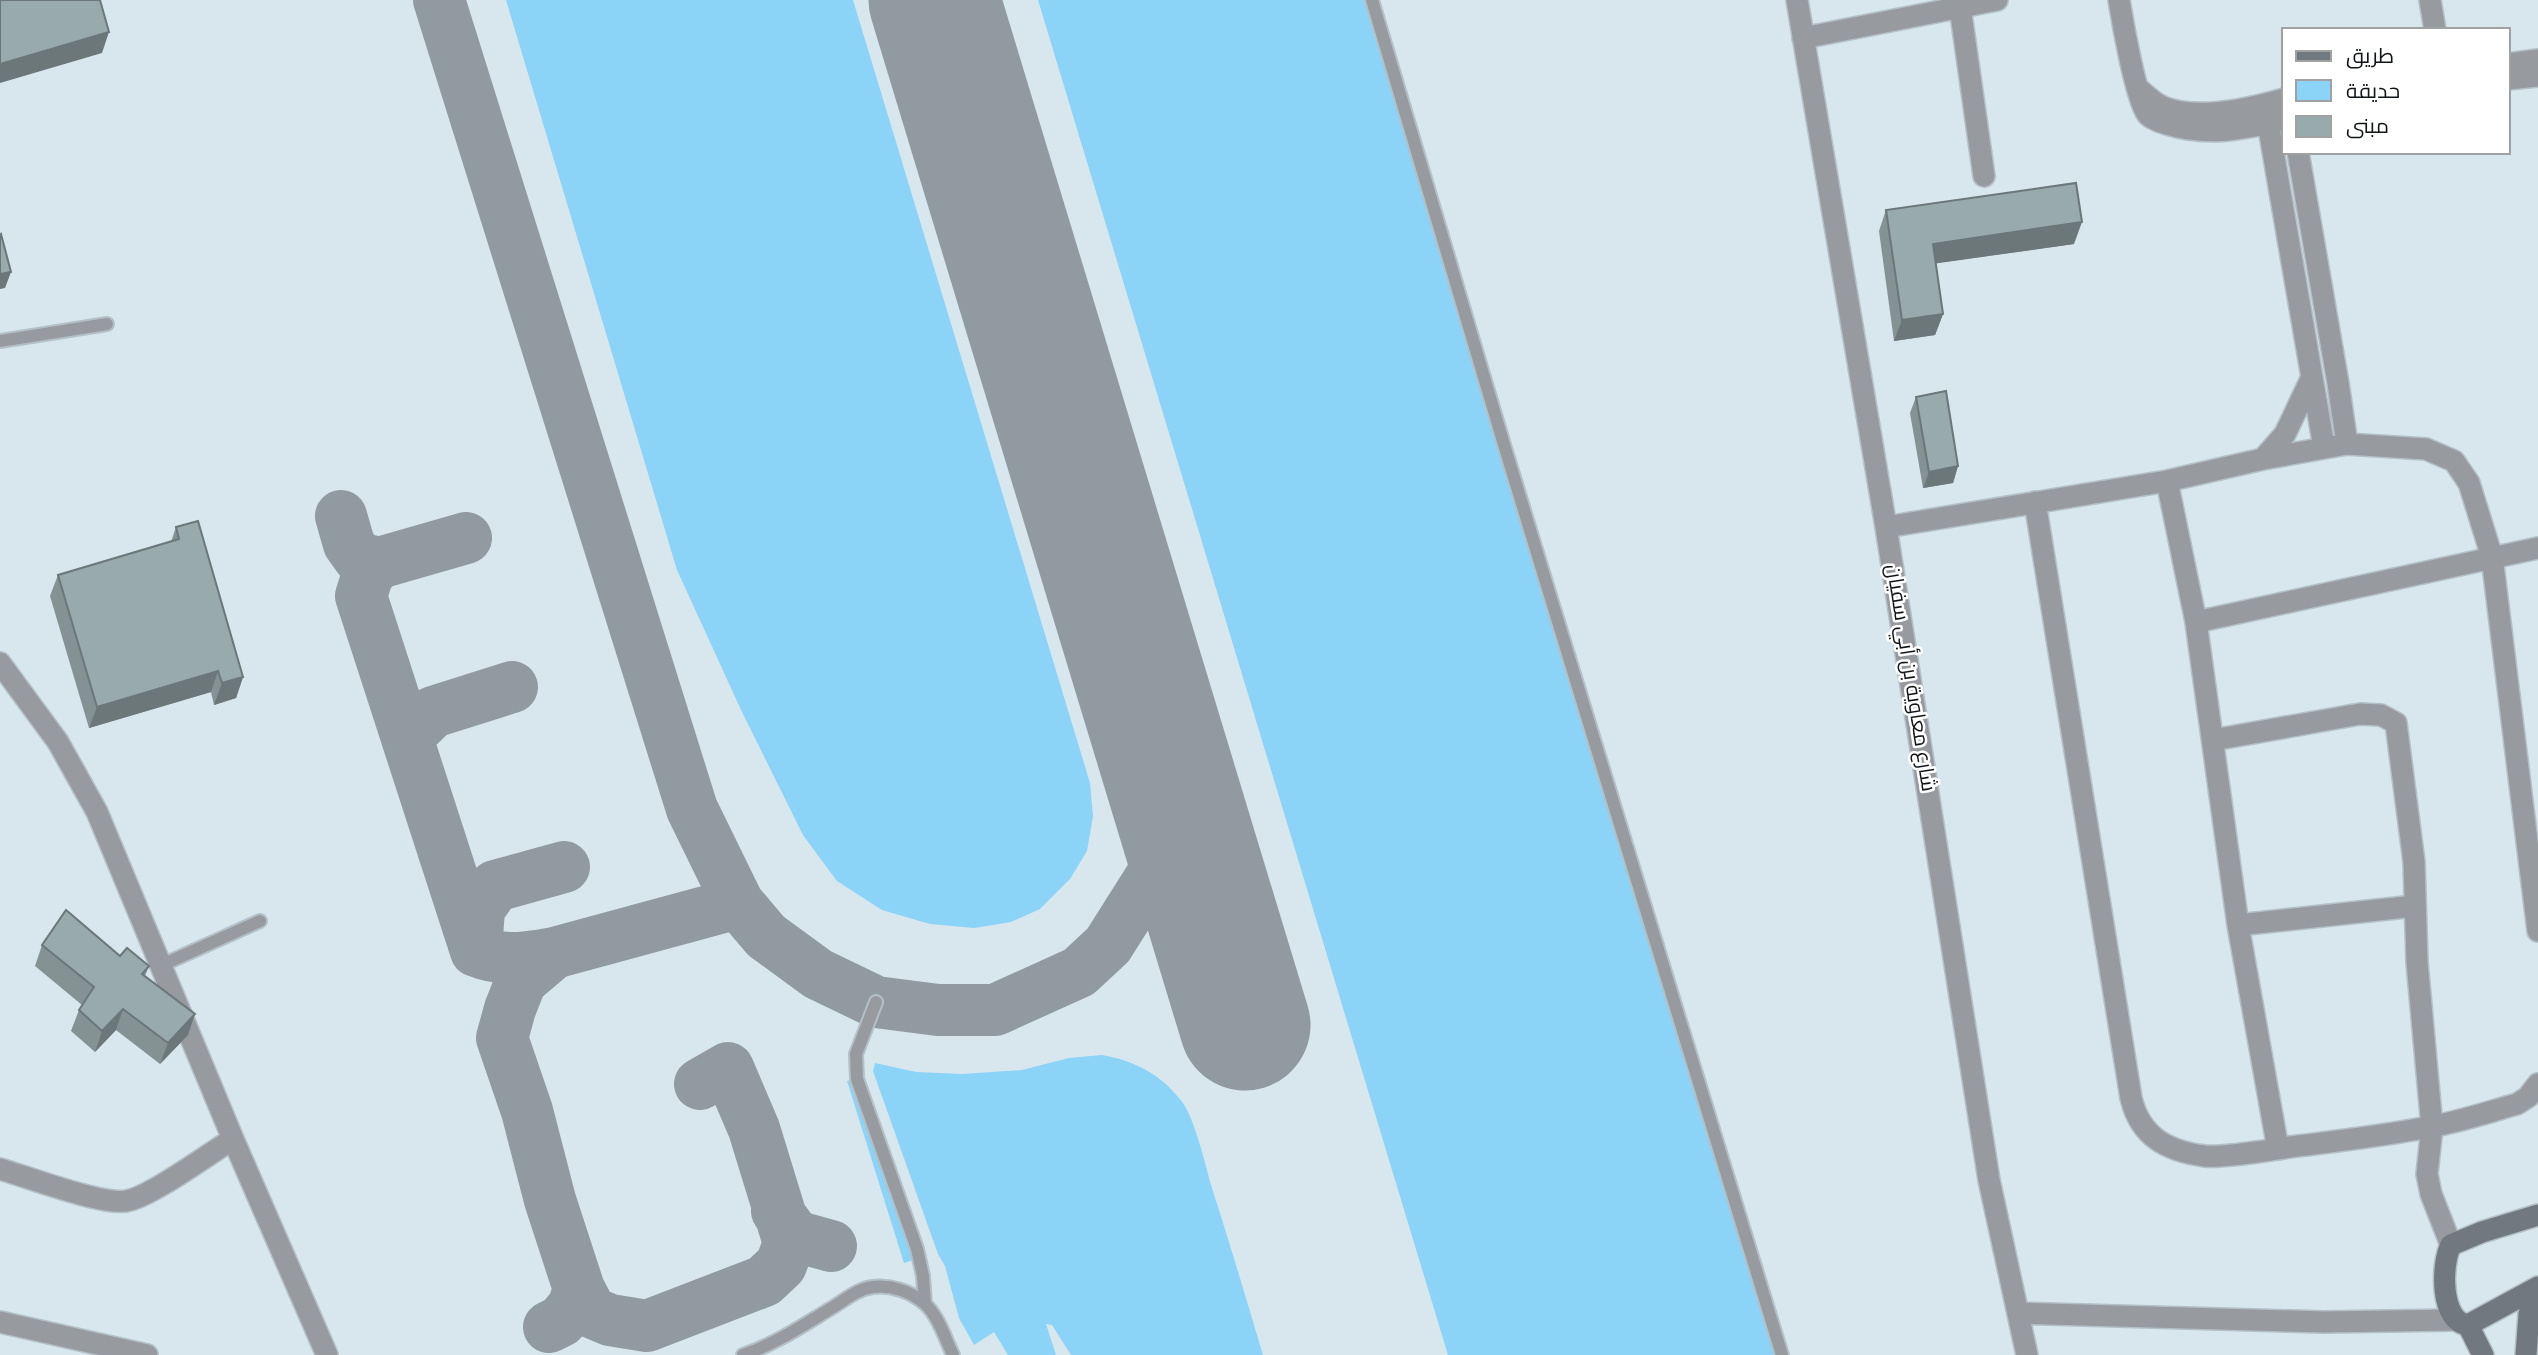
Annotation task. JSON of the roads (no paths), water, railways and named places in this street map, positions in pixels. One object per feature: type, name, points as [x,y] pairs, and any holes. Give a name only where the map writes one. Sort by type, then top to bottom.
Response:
[{"type":"main road","points":[[2483,1355],[2449,1304],[2444,1274],[2446,1254],[2451,1245],[2482,1232],[2538,1215]]},
{"type":"main road","points":[[2462,1323],[2537,1288]]},
{"type":"main road","points":[[2526,1355],[2529,1314],[2537,1288]]},
{"type":"street","name":"شارع معاوية بن أبي سفيان","points":[[1797,0],[1886,527],[1989,1180],[2027,1355]]},
{"type":"street","points":[[1803,38],[1959,3],[1997,0]]},
{"type":"street","points":[[2119,0],[2138,89],[2160,106],[2191,113],[2237,110],[2275,112],[2324,447]]},
{"type":"street","points":[[2430,0],[2435,28]]},
{"type":"street","points":[[1959,3],[1984,176]]},
{"type":"street","points":[[2510,64],[2538,60]]},
{"type":"street","points":[[2510,79],[2538,76]]},
{"type":"street","points":[[2298,154],[2347,444]]},
{"type":"street","points":[[2263,459],[2285,434],[2312,377]]},
{"type":"street","points":[[1886,527],[2167,481],[2263,459],[2347,444],[2426,449],[2454,461],[2469,483],[2493,557],[2538,931]]},
{"type":"street","points":[[2167,481],[2196,622],[2238,925],[2278,1149]]},
{"type":"street","points":[[2035,502],[2085,824],[2134,1112],[2143,1128],[2158,1140],[2178,1149],[2206,1156],[2278,1149],[2432,1127],[2517,1104],[2528,1097],[2538,1084]]},
{"type":"street","points":[[2196,622],[2538,548]]},
{"type":"street","points":[[0,663],[36,709],[79,776],[113,848],[233,1139],[327,1355]]},
{"type":"street","points":[[2213,740],[2360,714],[2381,715],[2396,723],[2414,862],[2417,962],[2432,1127],[2427,1174],[2431,1194],[2451,1245]]},
{"type":"street","points":[[2238,925],[2414,905]]},
{"type":"street","points":[[0,1169],[100,1199],[124,1202],[147,1193],[233,1139]]},
{"type":"street","points":[[2019,1313],[2324,1322],[2462,1323]]},
{"type":"street","points":[[0,1322],[106,1350],[147,1355]]},
{"type":"lane","points":[[1372,0],[1501,435],[1782,1355]]},
{"type":"lane","points":[[0,341],[107,324]]},
{"type":"lane","points":[[162,965],[260,921]]},
{"type":"lane","points":[[876,1002],[856,1054],[857,1079],[917,1248],[925,1304]]},
{"type":"lane","points":[[743,1355],[777,1341],[853,1293],[872,1287],[891,1287],[909,1293],[925,1304],[953,1355]]}]
